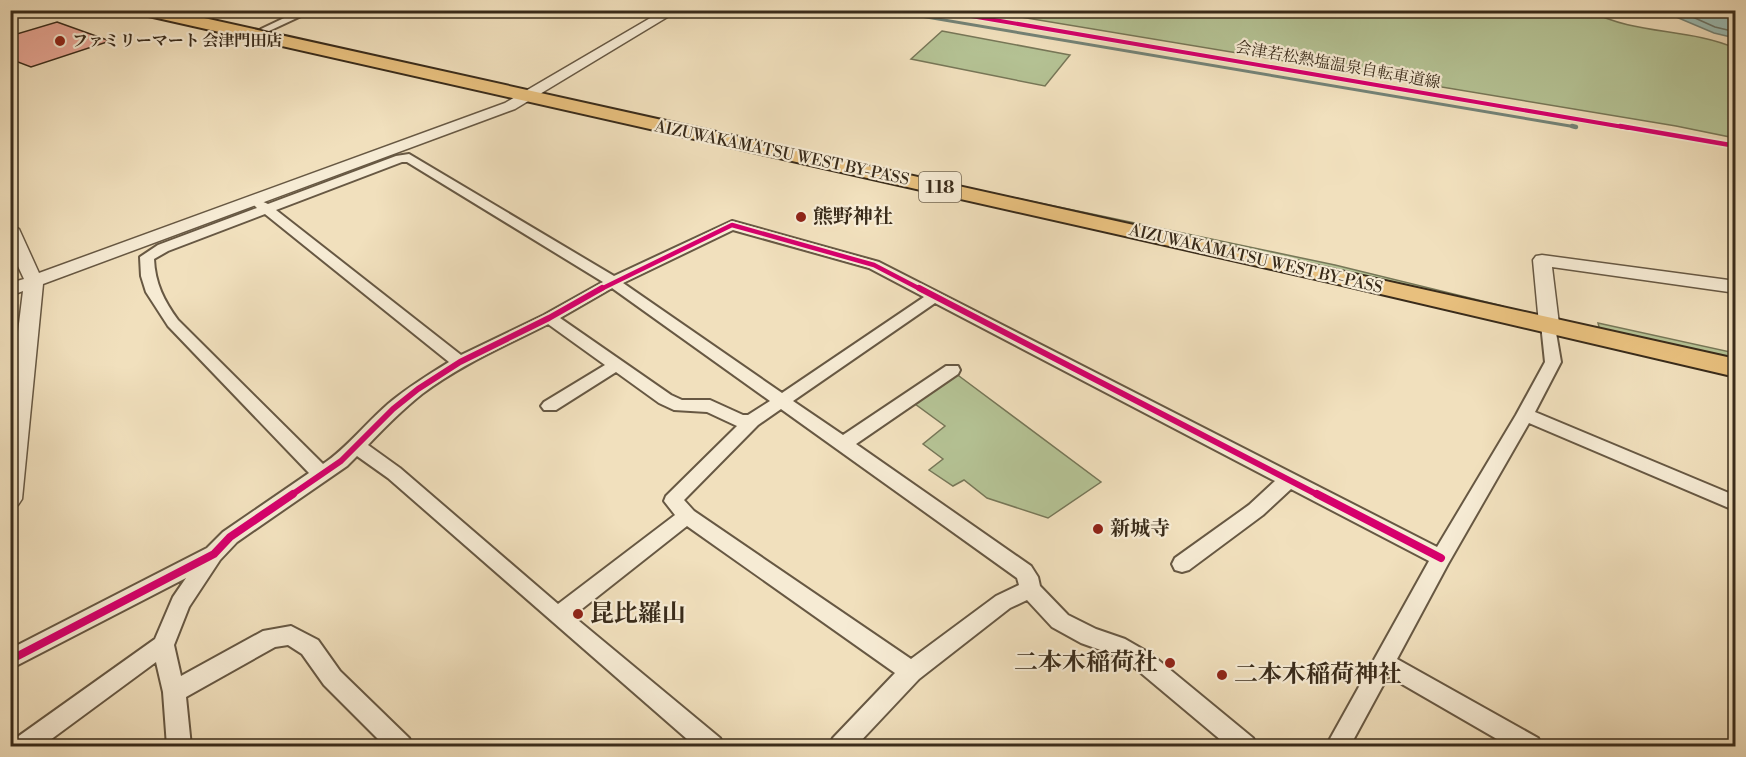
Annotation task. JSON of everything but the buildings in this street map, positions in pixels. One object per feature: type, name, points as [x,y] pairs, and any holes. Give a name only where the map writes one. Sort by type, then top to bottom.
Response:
[{"type":"highway","name":"AIZUWAKAMATSU WEST BY-PASS","points":[[144,10],[533,94]]},
{"type":"highway","name":"AIZUWAKAMATSU WEST BY-PASS","points":[[179,10],[793,154],[1548,317],[1736,352]]},
{"type":"highway","name":"AIZUWAKAMATSU WEST BY-PASS","points":[[1548,317],[1736,368]]},
{"type":"street","points":[[266,30],[310,10]]},
{"type":"street","points":[[321,474],[173,323],[156,302],[146,275],[147,257],[261,205],[510,106],[673,10]]},
{"type":"street","points":[[10,290],[400,159],[409,158],[613,282],[782,400],[1024,572],[1028,577],[1030,590],[1060,621],[1089,636],[1117,646],[1143,661],[1245,747]]},
{"type":"street","points":[[261,205],[460,362]]},
{"type":"street","points":[[178,747],[174,692],[164,645],[180,603],[214,554],[230,537],[358,447],[393,410],[418,388],[460,362],[549,318],[613,282],[732,225],[874,265],[1441,558]]},
{"type":"street","points":[[10,229],[34,281],[10,499]]},
{"type":"street","points":[[1338,747],[1441,558],[1525,415],[1553,362],[1542,260],[1736,287]]},
{"type":"street","points":[[911,672],[687,516],[673,501],[752,421],[933,297]]},
{"type":"street","points":[[549,318],[665,399],[681,406],[710,406],[741,421],[752,421]]},
{"type":"street","points":[[550,406],[616,365]]},
{"type":"street","points":[[843,444],[952,370]]},
{"type":"street","points":[[1525,415],[1736,504]]},
{"type":"street","points":[[358,447],[394,473],[712,747]]},
{"type":"street","points":[[1182,564],[1256,510],[1289,479]]},
{"type":"street","points":[[558,616],[687,516]]},
{"type":"street","points":[[10,660],[214,554]]},
{"type":"street","points":[[841,747],[911,672],[1003,602],[1030,590]]},
{"type":"street","points":[[174,692],[271,638],[291,635],[310,647],[332,678],[396,745]]},
{"type":"street","points":[[24,747],[164,645]]},
{"type":"street","points":[[1385,663],[1530,747]]},
{"type":"green space","points":[[985,11],[1590,11],[1625,24],[1699,37],[1735,48],[1735,138],[1676,126]]},
{"type":"green space","points":[[942,31],[1070,55],[1045,86],[911,59]]},
{"type":"green space","points":[[925,179],[1335,265],[1503,306],[1504,314]]},
{"type":"green space","points":[[1598,323],[1735,353],[1735,363],[1600,331]]},
{"type":"green space","points":[[955,373],[1101,482],[1048,518],[987,498],[964,480],[953,486],[929,470],[943,459],[923,444],[945,426],[911,401]]},
{"type":"water","points":[[1662,11],[1716,11],[1735,16],[1735,38],[1714,33]]},
{"type":"waterway","points":[[885,10],[1576,127],[1572,126]]},
{"type":"cycle path","name":"会津若松熱塩温泉自転車道線","points":[[936,10],[1736,146]]},
{"type":"cycle path","points":[[10,660],[214,554],[230,537],[341,461],[393,409],[418,389],[460,362],[549,318],[613,282],[732,225],[874,265],[1441,558]]},
{"type":"place","name":"ファミリーマート 会津門田店","points":[[60,41]]},
{"type":"place","name":"熊野神社","points":[[801,217]]},
{"type":"place","name":"新城寺","points":[[1098,529]]},
{"type":"place","name":"昆比羅山","points":[[578,614]]},
{"type":"place","name":"二本木稲荷社","points":[[1170,663]]},
{"type":"place","name":"二本木稲荷神社","points":[[1222,675]]}]
